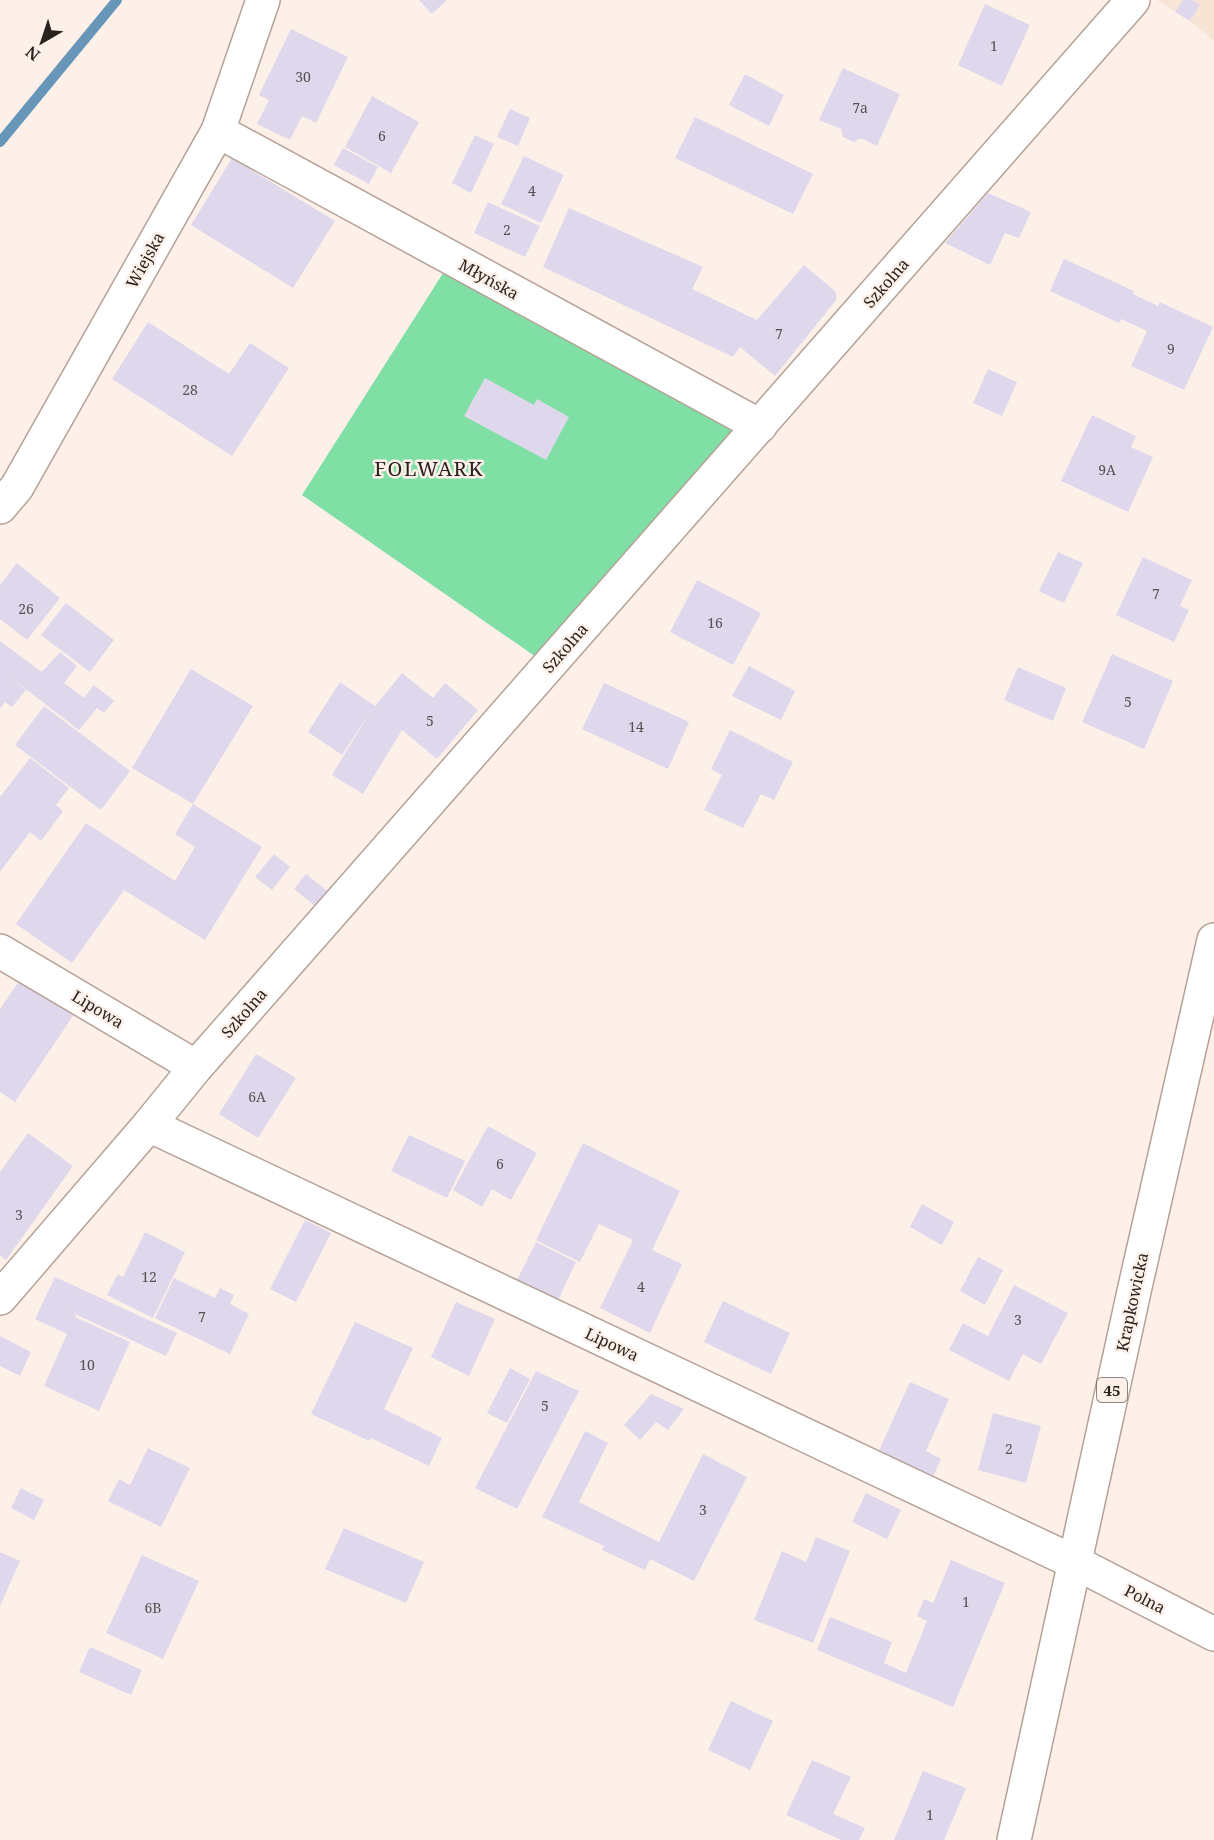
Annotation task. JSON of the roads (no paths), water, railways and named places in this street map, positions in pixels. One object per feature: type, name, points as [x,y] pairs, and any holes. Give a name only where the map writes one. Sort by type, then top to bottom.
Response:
[{"type":"street","name":"Wiejska","points":[[0,507],[17,488],[218,131],[263,0]]},
{"type":"street","name":"Szkolna","points":[[0,1298],[196,1067],[1130,1]]},
{"type":"street","name":"Młyńska","points":[[218,131],[760,426]]},
{"type":"street","name":"Krapkowicka","points":[[1014,1840],[1132,1298],[1214,940]]},
{"type":"street","name":"Lipowa","points":[[0,951],[196,1067]]},
{"type":"street","name":"Lipowa","points":[[149,1125],[1076,1563]]},
{"type":"street","name":"Polna","points":[[1076,1563],[1214,1634]]},
{"type":"waterway","points":[[0,142],[117,0]]},
{"type":"district","name":"FOLWARK","points":[[429,468]]}]
